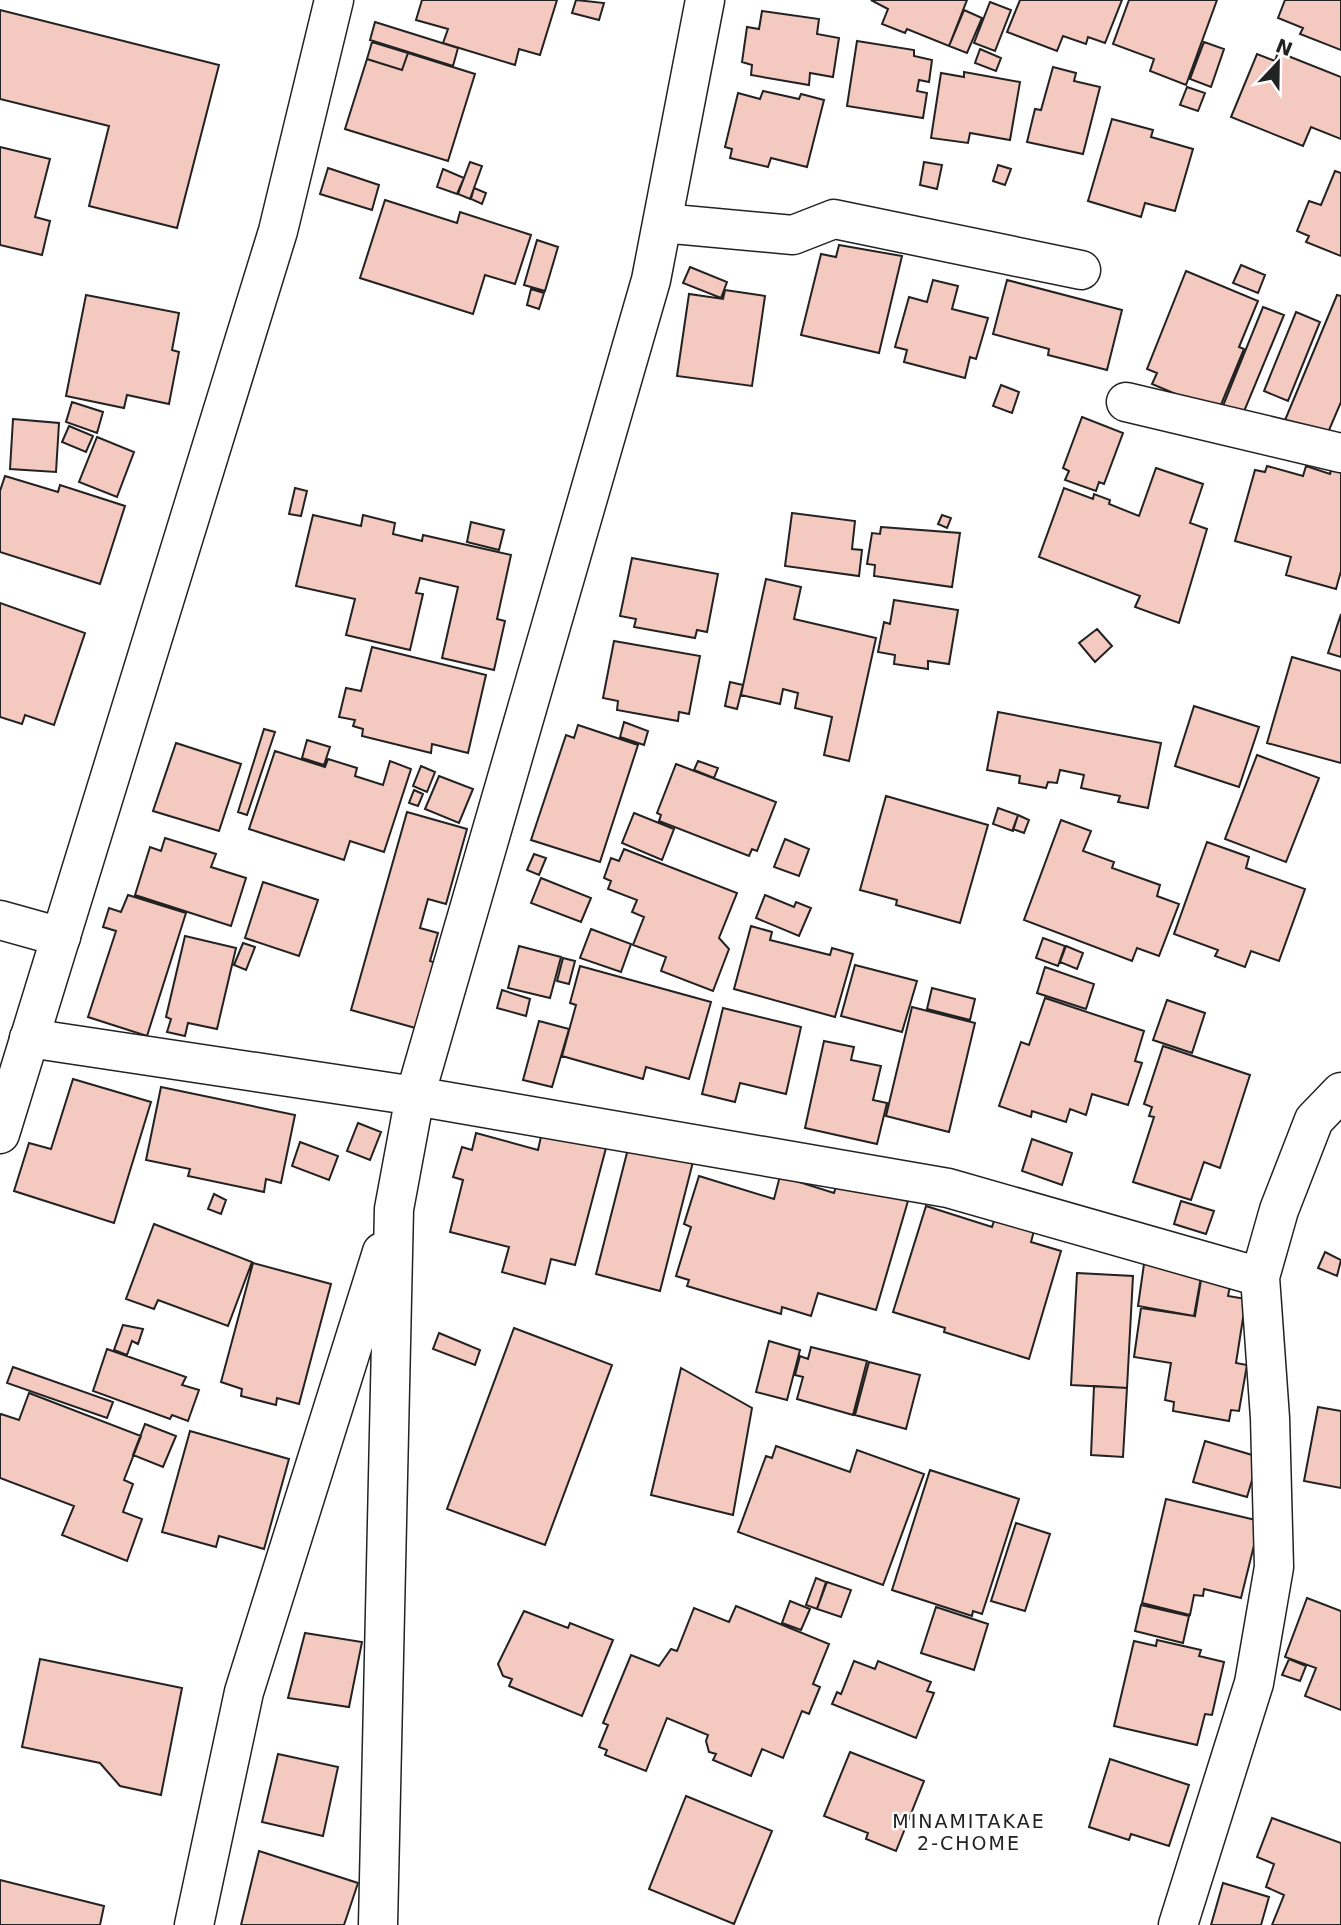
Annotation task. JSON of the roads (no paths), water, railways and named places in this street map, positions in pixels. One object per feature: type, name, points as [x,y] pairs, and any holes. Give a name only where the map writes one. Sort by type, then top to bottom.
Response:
[{"type":"street","points":[[0,1134],[278,231],[334,0]]},
{"type":"street","points":[[378,1925],[394,1221],[415,1096],[651,280],[705,0]]},
{"type":"street","points":[[662,223],[793,235],[834,219],[1081,270]]},
{"type":"street","points":[[1126,402],[1341,453]]},
{"type":"street","points":[[0,920],[61,937]]},
{"type":"street","points":[[29,1038],[415,1096],[948,1188],[1260,1277]]},
{"type":"street","points":[[1178,1925],[1254,1683],[1273,1567],[1270,1418],[1260,1277],[1279,1210],[1314,1120],[1341,1092]]},
{"type":"street","points":[[194,1925],[244,1692],[373,1275],[394,1221]]},
{"type":"district","name":"MINAMITAKAE 2-CHOME","points":[[969,1832]]}]
